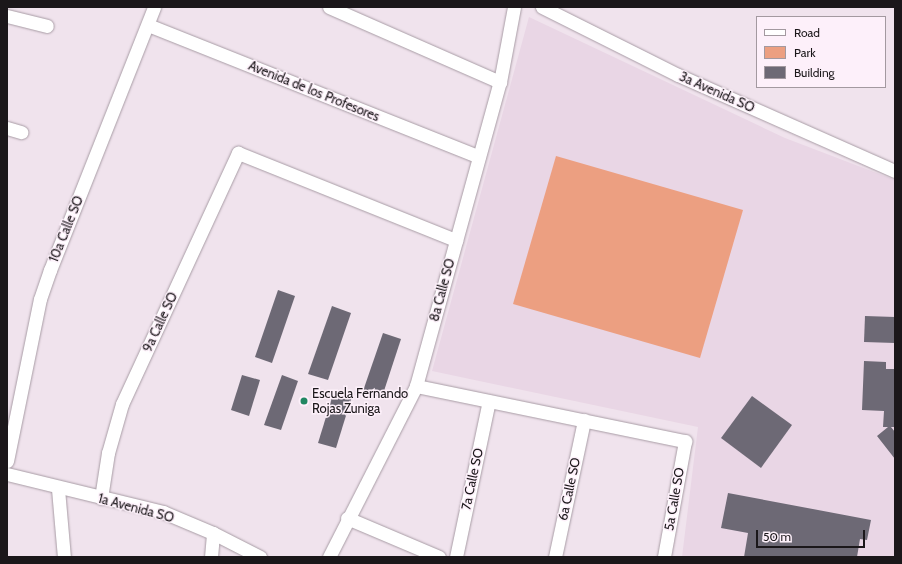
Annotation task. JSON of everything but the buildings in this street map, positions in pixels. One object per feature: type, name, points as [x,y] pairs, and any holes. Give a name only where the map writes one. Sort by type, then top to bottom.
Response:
[{"type":"street","name":"10a Calle SO","points":[[7,461],[40,299],[50,270],[154,7]]},
{"type":"street","points":[[329,7],[500,82]]},
{"type":"street","name":"8a Calle SO","points":[[329,557],[347,518],[416,386],[500,82],[514,7]]},
{"type":"street","name":"3a Avenida SO","points":[[542,7],[678,75],[895,171]]},
{"type":"street","points":[[7,16],[47,26]]},
{"type":"street","name":"Avenida de los Profesores","points":[[148,25],[479,157]]},
{"type":"street","points":[[7,128],[21,132]]},
{"type":"street","name":"9a Calle SO","points":[[101,498],[108,453],[122,404],[238,153],[456,240]]},
{"type":"street","points":[[416,386],[584,420]]},
{"type":"street","name":"7a Calle SO","points":[[456,557],[489,401]]},
{"type":"street","name":"5a Calle SO","points":[[584,420],[685,441],[664,557]]},
{"type":"street","name":"6a Calle SO","points":[[555,557],[584,420]]},
{"type":"street","name":"1a Avenida SO","points":[[7,474],[58,489],[163,512],[213,533],[260,557]]},
{"type":"street","points":[[58,489],[64,557]]},
{"type":"street","points":[[347,518],[439,557]]},
{"type":"street","points":[[211,557],[213,533]]},
{"type":"shaded area","points":[[529,17],[785,138],[895,180],[895,557],[682,557],[698,427],[432,371]]},
{"type":"green space","points":[[556,156],[743,210],[700,358],[513,304]]},
{"type":"place","name":"Escuela Fernando Rojas Zuniga","points":[[304,401]]}]
